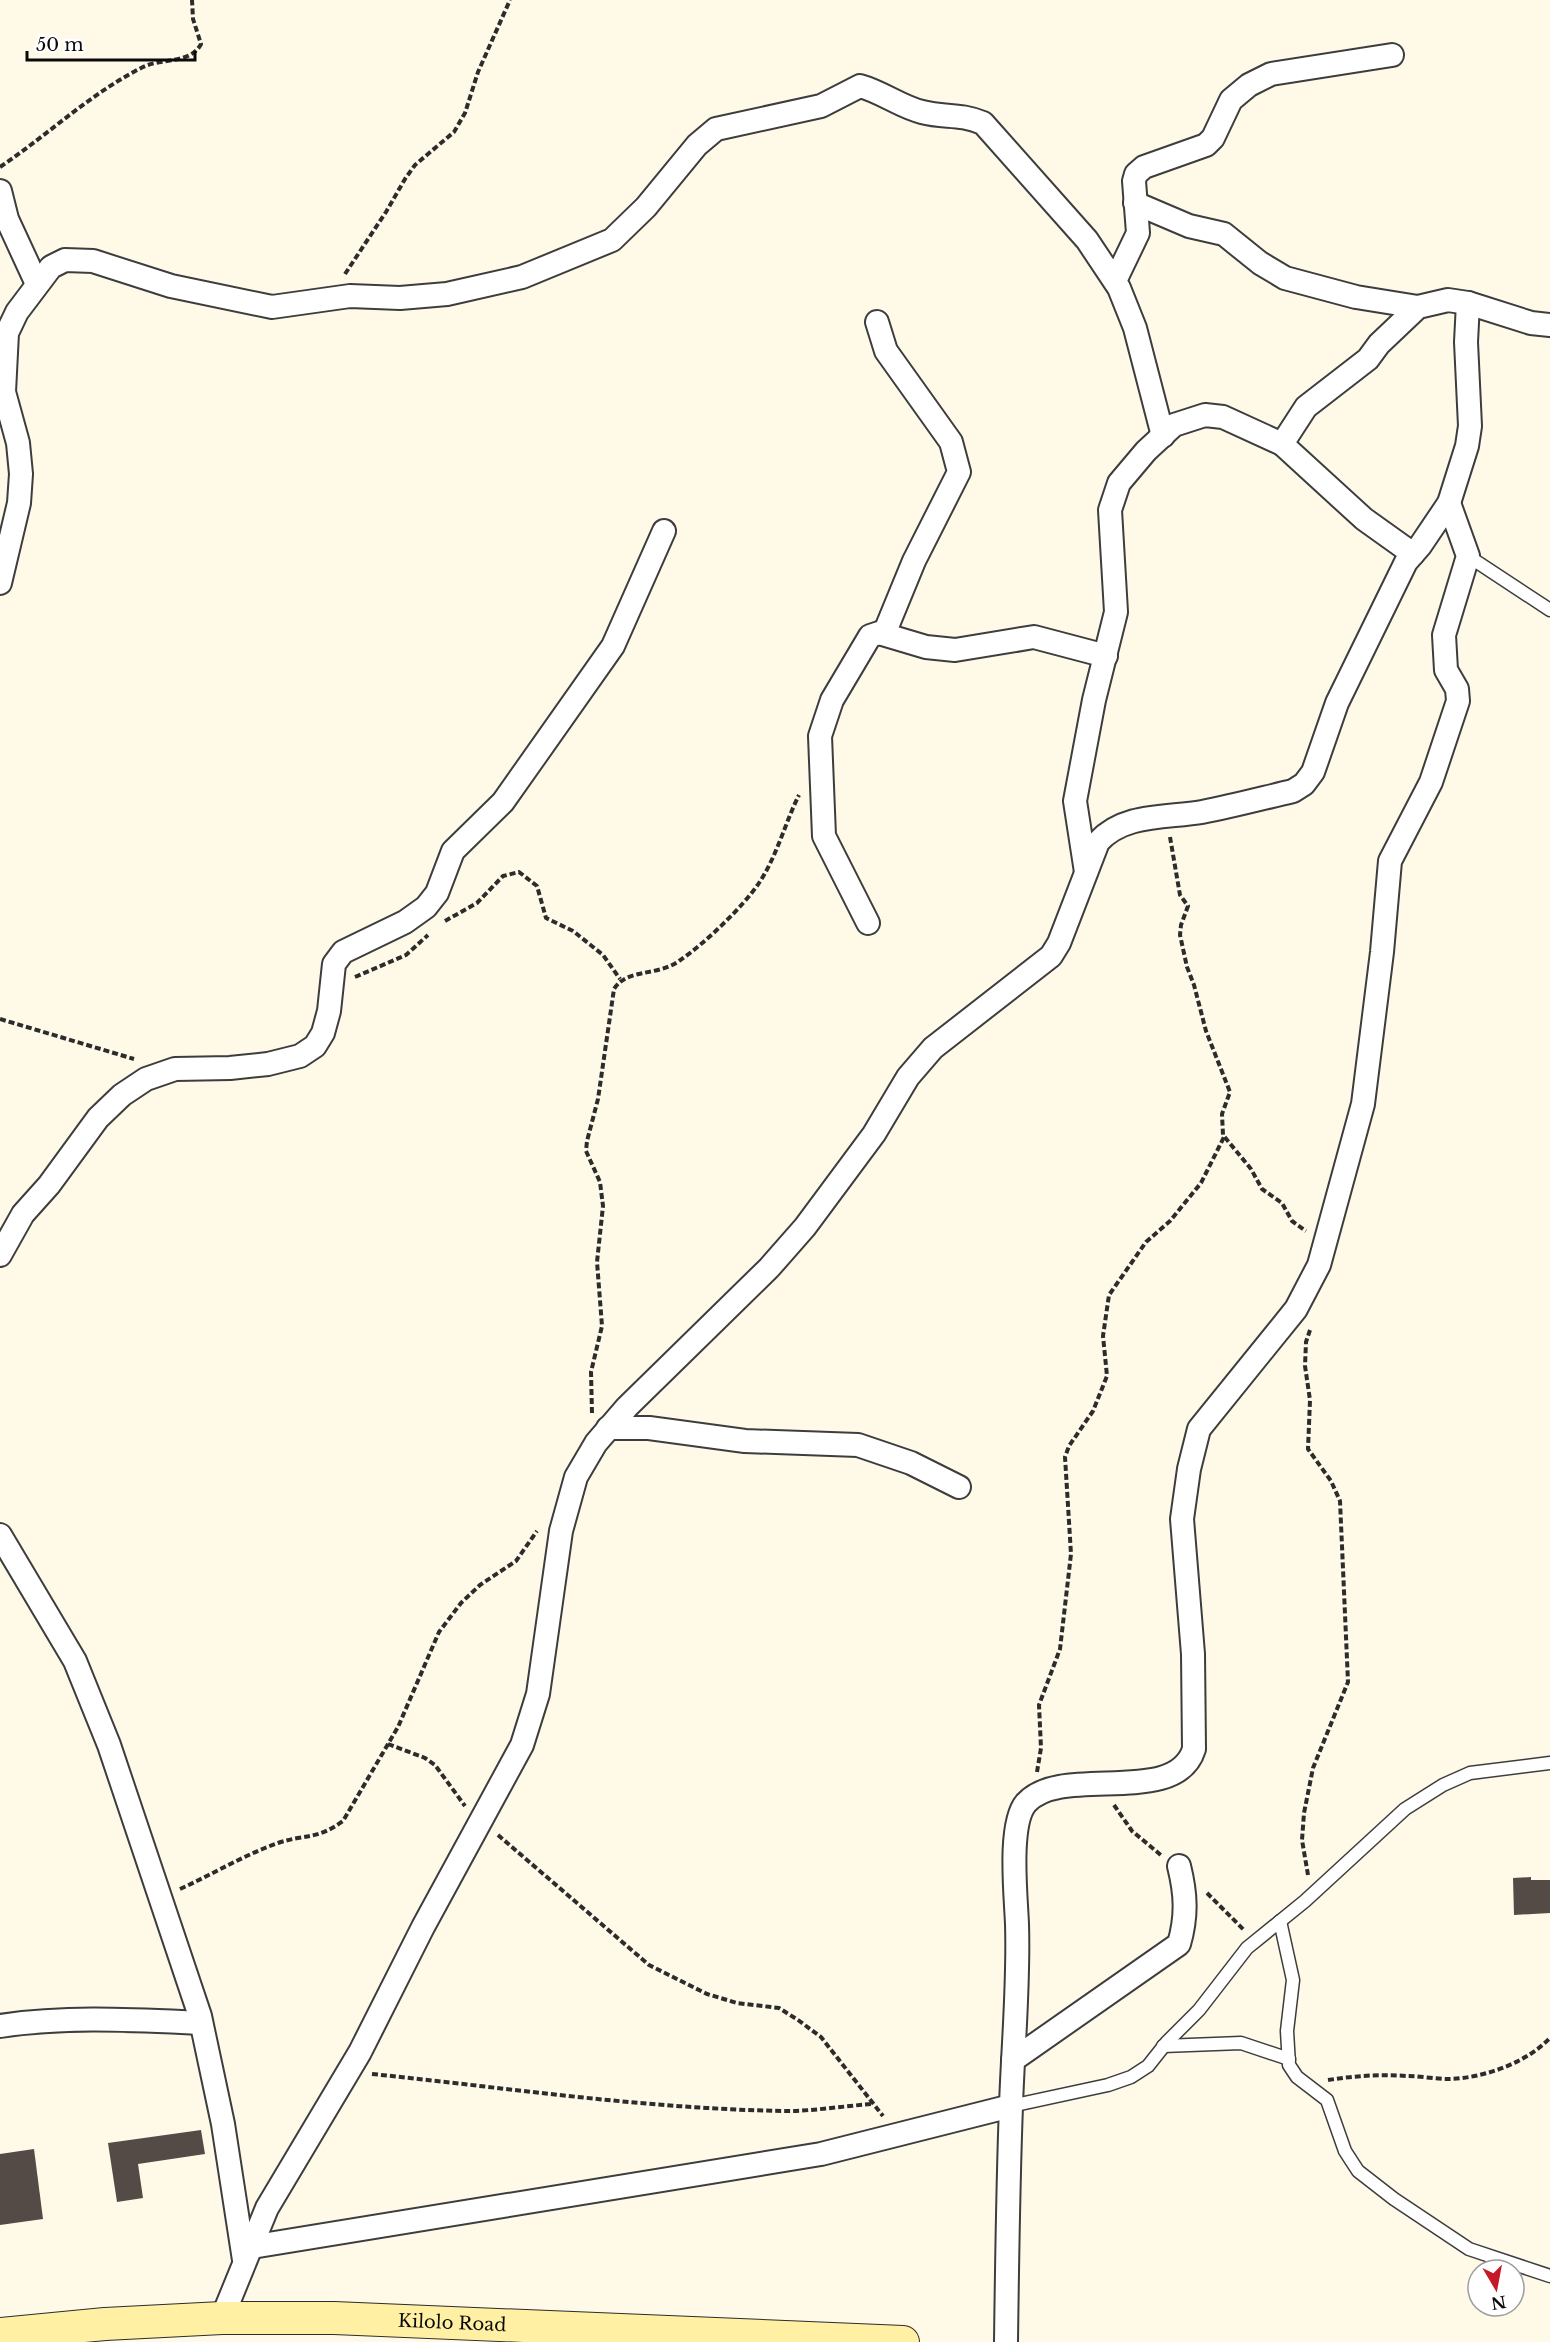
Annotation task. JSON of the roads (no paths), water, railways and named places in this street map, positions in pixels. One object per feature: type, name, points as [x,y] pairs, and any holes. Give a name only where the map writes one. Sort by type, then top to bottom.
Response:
[{"type":"main road","name":"Kilolo Road","points":[[0,2334],[108,2333],[222,2318],[334,2318],[903,2342]]},
{"type":"street","points":[[1115,281],[1138,233],[1135,203],[1136,174],[1144,167],[1206,146],[1213,138],[1231,100],[1249,85],[1271,74],[1392,55]]},
{"type":"street","points":[[0,584],[19,503],[21,474],[18,443],[4,392],[7,333],[17,312],[51,267],[65,260],[93,261],[171,286],[272,307],[350,296],[400,298],[447,294],[522,277],[578,256],[612,240],[646,207],[697,145],[716,129],[821,106],[860,86],[875,90],[921,112],[965,115],[983,123],[1087,240],[1115,281],[1135,328],[1163,436]]},
{"type":"street","points":[[0,191],[7,219],[37,284]]},
{"type":"street","points":[[1135,203],[1189,226],[1224,234],[1260,263],[1285,278],[1356,297],[1418,307]]},
{"type":"street","points":[[1282,444],[1306,407],[1368,359],[1378,344],[1418,307],[1439,300],[1468,303],[1531,322],[1550,325]]},
{"type":"street","points":[[222,2318],[267,2208],[348,2072],[423,1927],[483,1822],[522,1745],[538,1694],[561,1531],[576,1477],[602,1436],[676,1357],[769,1268],[805,1227],[874,1134],[908,1077],[933,1048],[1051,956],[1059,944],[1098,842],[1107,833],[1139,819],[1167,817],[1293,791],[1304,784],[1313,772],[1337,703],[1406,561],[1449,502],[1469,436],[1466,342],[1468,303]]},
{"type":"street","points":[[877,322],[886,351],[951,442],[959,472],[952,492],[914,561],[884,634]]},
{"type":"street","points":[[1086,876],[1075,801],[1094,700],[1106,656],[1117,598],[1110,510],[1119,483],[1174,425],[1205,415],[1223,417],[1282,444],[1364,519],[1413,554]]},
{"type":"street","points":[[1006,2342],[1011,2106],[1018,1950],[1017,1827],[1025,1805],[1034,1796],[1048,1788],[1132,1782],[1171,1774],[1190,1761],[1194,1749],[1192,1654],[1182,1519],[1189,1469],[1199,1429],[1296,1309],[1319,1265],[1363,1104],[1382,952],[1390,861],[1431,782],[1458,700],[1457,689],[1446,670],[1444,635],[1468,556],[1449,502]]},
{"type":"street","points":[[0,1255],[23,1214],[49,1185],[98,1119],[122,1095],[162,1072],[239,1067],[300,1056],[315,1046],[323,1033],[329,1011],[334,964],[342,952],[405,922],[426,907],[437,893],[453,851],[503,802],[613,646],[664,531]]},
{"type":"street","points":[[868,923],[824,837],[820,736],[832,700],[864,644],[874,633],[944,650],[1034,637],[1106,656]]},
{"type":"street","points":[[602,1436],[649,1428],[745,1441],[858,1445],[911,1463],[959,1487]]},
{"type":"street","points":[[0,1535],[75,1661],[110,1745],[201,2023],[248,2254]]},
{"type":"street","points":[[1013,2060],[1179,1944],[1185,1922],[1186,1894],[1179,1866]]},
{"type":"street","points":[[0,2026],[43,2020],[99,2019],[201,2023]]},
{"type":"street","points":[[248,2254],[744,2168],[899,2136],[1011,2106]]},
{"type":"lane","points":[[1468,556],[1550,610]]},
{"type":"lane","points":[[1011,2106],[1059,2097],[1131,2077],[1148,2066],[1163,2046],[1199,2010],[1247,1948],[1311,1896],[1405,1809],[1443,1785],[1470,1773],[1550,1763]]},
{"type":"lane","points":[[1280,1921],[1292,1966],[1287,2031],[1292,2071],[1327,2100],[1332,2108],[1345,2151],[1358,2170],[1385,2192],[1469,2249],[1550,2276]]},
{"type":"lane","points":[[1163,2046],[1241,2043],[1289,2059]]}]
